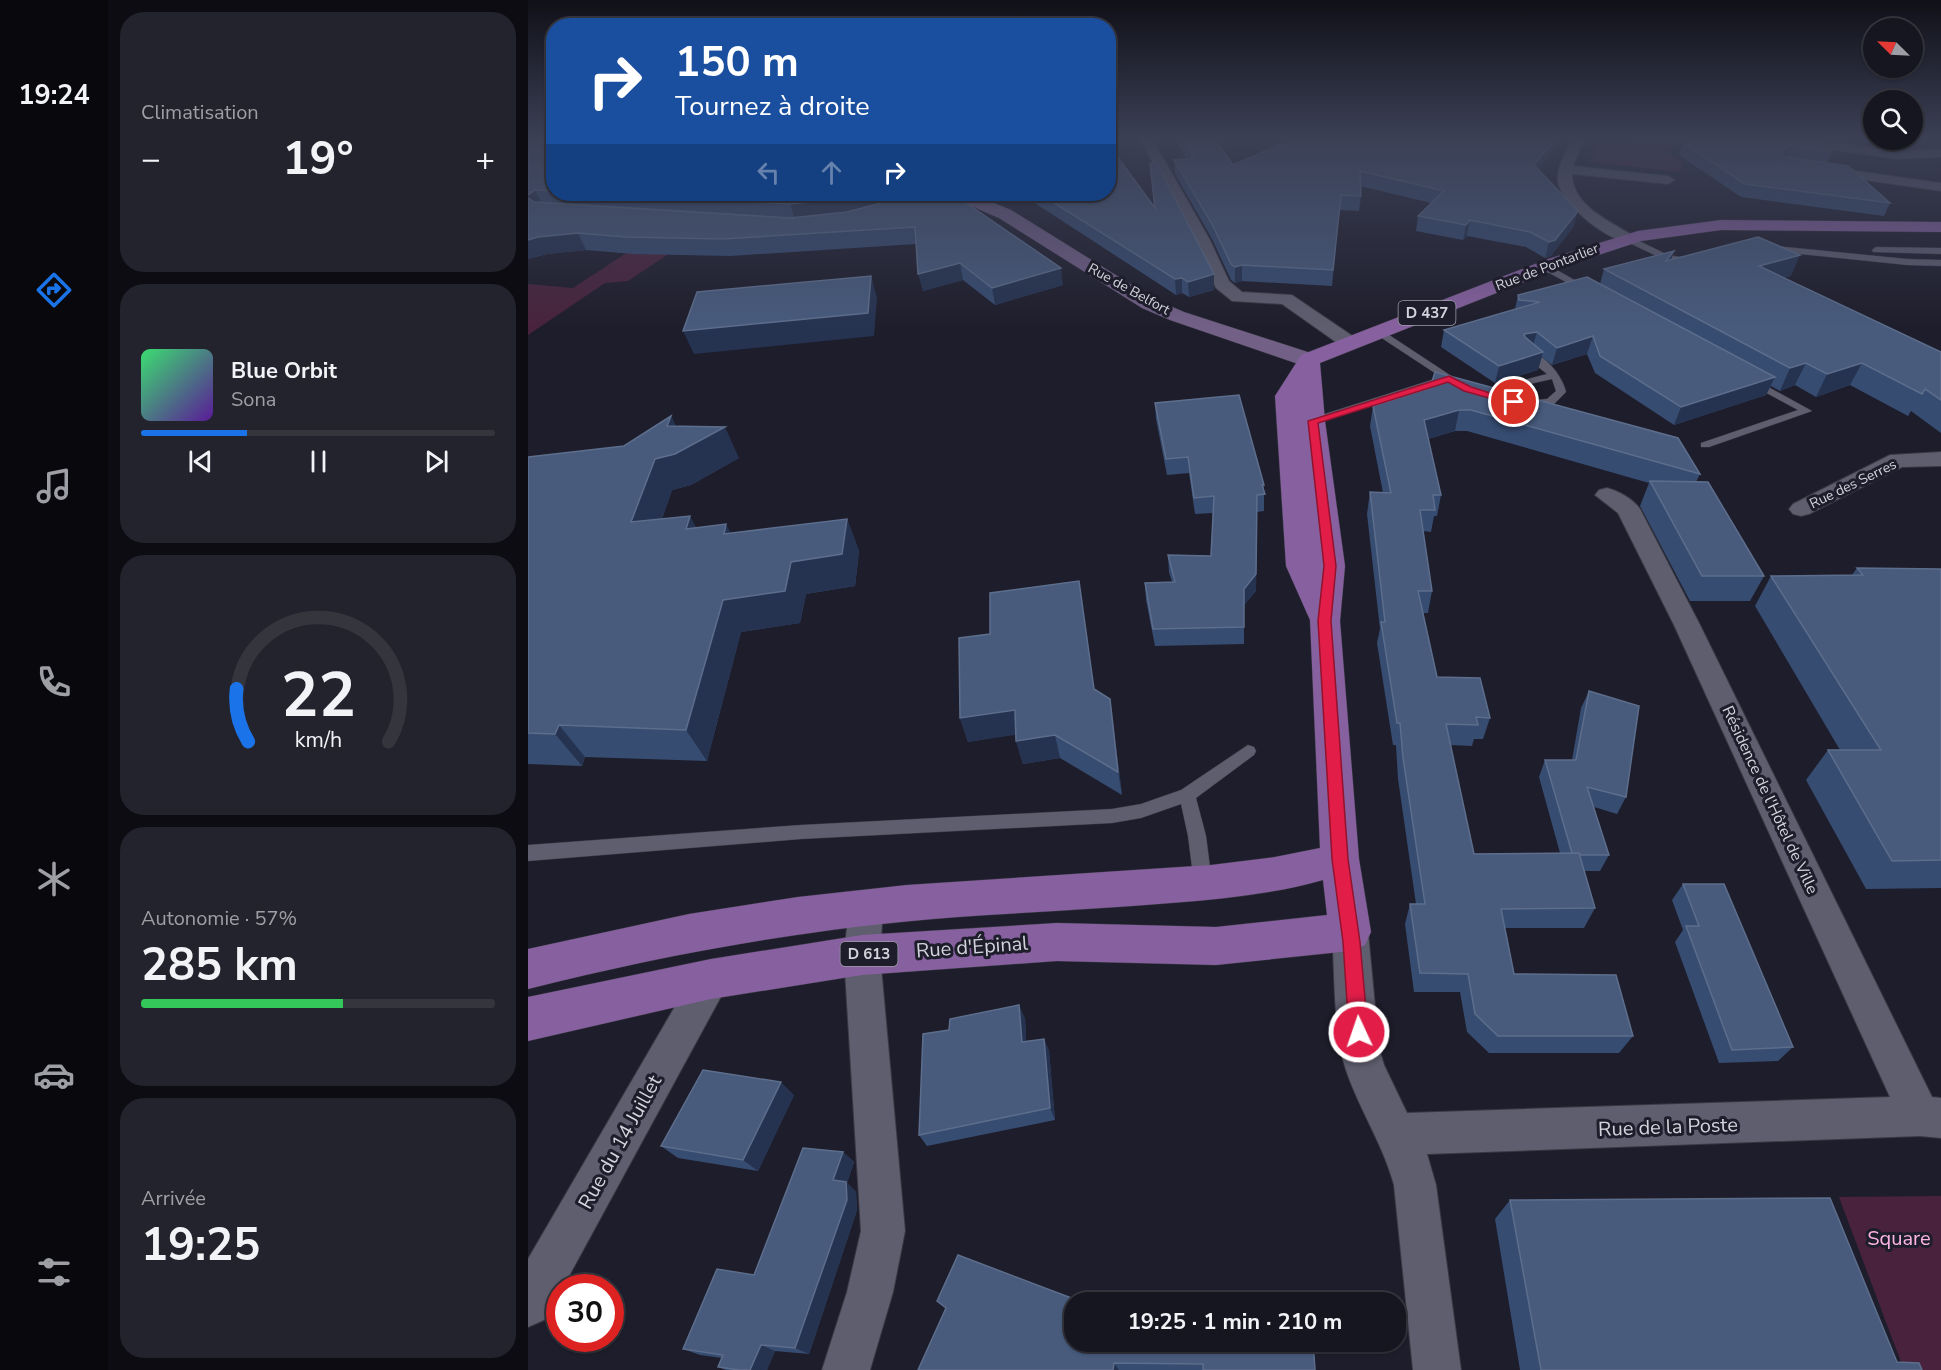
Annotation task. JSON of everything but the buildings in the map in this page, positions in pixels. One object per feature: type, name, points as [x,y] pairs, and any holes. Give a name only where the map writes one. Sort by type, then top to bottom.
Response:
[{"type":"main road","name":"Rue de Belfort","points":[[967,201],[1005,214],[1149,304],[1177,316],[1309,360]]},
{"type":"main road","name":"Rue de Pontarlier","points":[[1309,360],[1377,331],[1626,238],[1685,228],[1721,225],[1941,227]]},
{"type":"main road","points":[[1309,360],[1313,421],[1330,566],[1325,621],[1340,859],[1350,932]]},
{"type":"main road","points":[[1309,360],[1287,396],[1301,566],[1325,621]]},
{"type":"main road","points":[[528,969],[610,948],[766,918],[960,899],[1203,884],[1277,876],[1340,859]]},
{"type":"main road","name":"Rue d'Épinal","points":[[528,1019],[711,979],[862,955],[1057,942],[1216,946],[1350,932]]},
{"type":"street","points":[[1180,201],[1202,240],[1222,284],[1238,297],[1286,298],[1350,343]]},
{"type":"street","points":[[1574,201],[1626,238]]},
{"type":"street","name":"Rue des Serres","points":[[1801,509],[1898,460],[1941,459]]},
{"type":"street","name":"Résidence de l'Hôtel de Ville","points":[[1607,495],[1628,509],[1930,1117]]},
{"type":"street","points":[[846,1370],[870,1292],[883,1231],[862,955],[866,908]]},
{"type":"street","points":[[1350,932],[1360,1048],[1366,1070],[1396,1134],[1415,1185],[1437,1370]]},
{"type":"street","name":"Rue du 14 Juillet","points":[[528,1304],[711,979]]},
{"type":"street","name":"Rue de la Poste","points":[[1396,1134],[1519,1132],[1930,1117]]},
{"type":"lane","points":[[1626,238],[1666,257],[1692,260],[1703,258]]},
{"type":"lane","points":[[1754,249],[1781,249],[1907,262],[1941,263]]},
{"type":"lane","points":[[1822,253],[1941,251]]},
{"type":"lane","points":[[1545,267],[1604,298]]},
{"type":"lane","points":[[1377,331],[1449,378],[1481,394],[1508,401],[1536,403],[1555,399],[1561,392],[1560,384],[1554,375],[1527,353]]},
{"type":"lane","points":[[1481,394],[1554,375]]},
{"type":"lane","points":[[1705,445],[1807,411],[1746,377]]},
{"type":"lane","points":[[1313,421],[1449,378]]},
{"type":"lane","points":[[528,853],[801,832],[1112,816],[1141,812],[1187,795],[1248,750]]},
{"type":"lane","points":[[1187,795],[1197,836],[1203,884]]},
{"type":"green space","points":[[669,225],[691,239],[628,281],[605,283],[528,335],[528,284],[573,288]]},
{"type":"green space","name":"Square","points":[[1941,1196],[1941,1370],[1904,1370],[1839,1197]]},
{"type":"route","points":[[1359,1032],[1352,942],[1340,859],[1325,621],[1330,566],[1313,421],[1336,416],[1449,378],[1467,389],[1514,402]]}]
